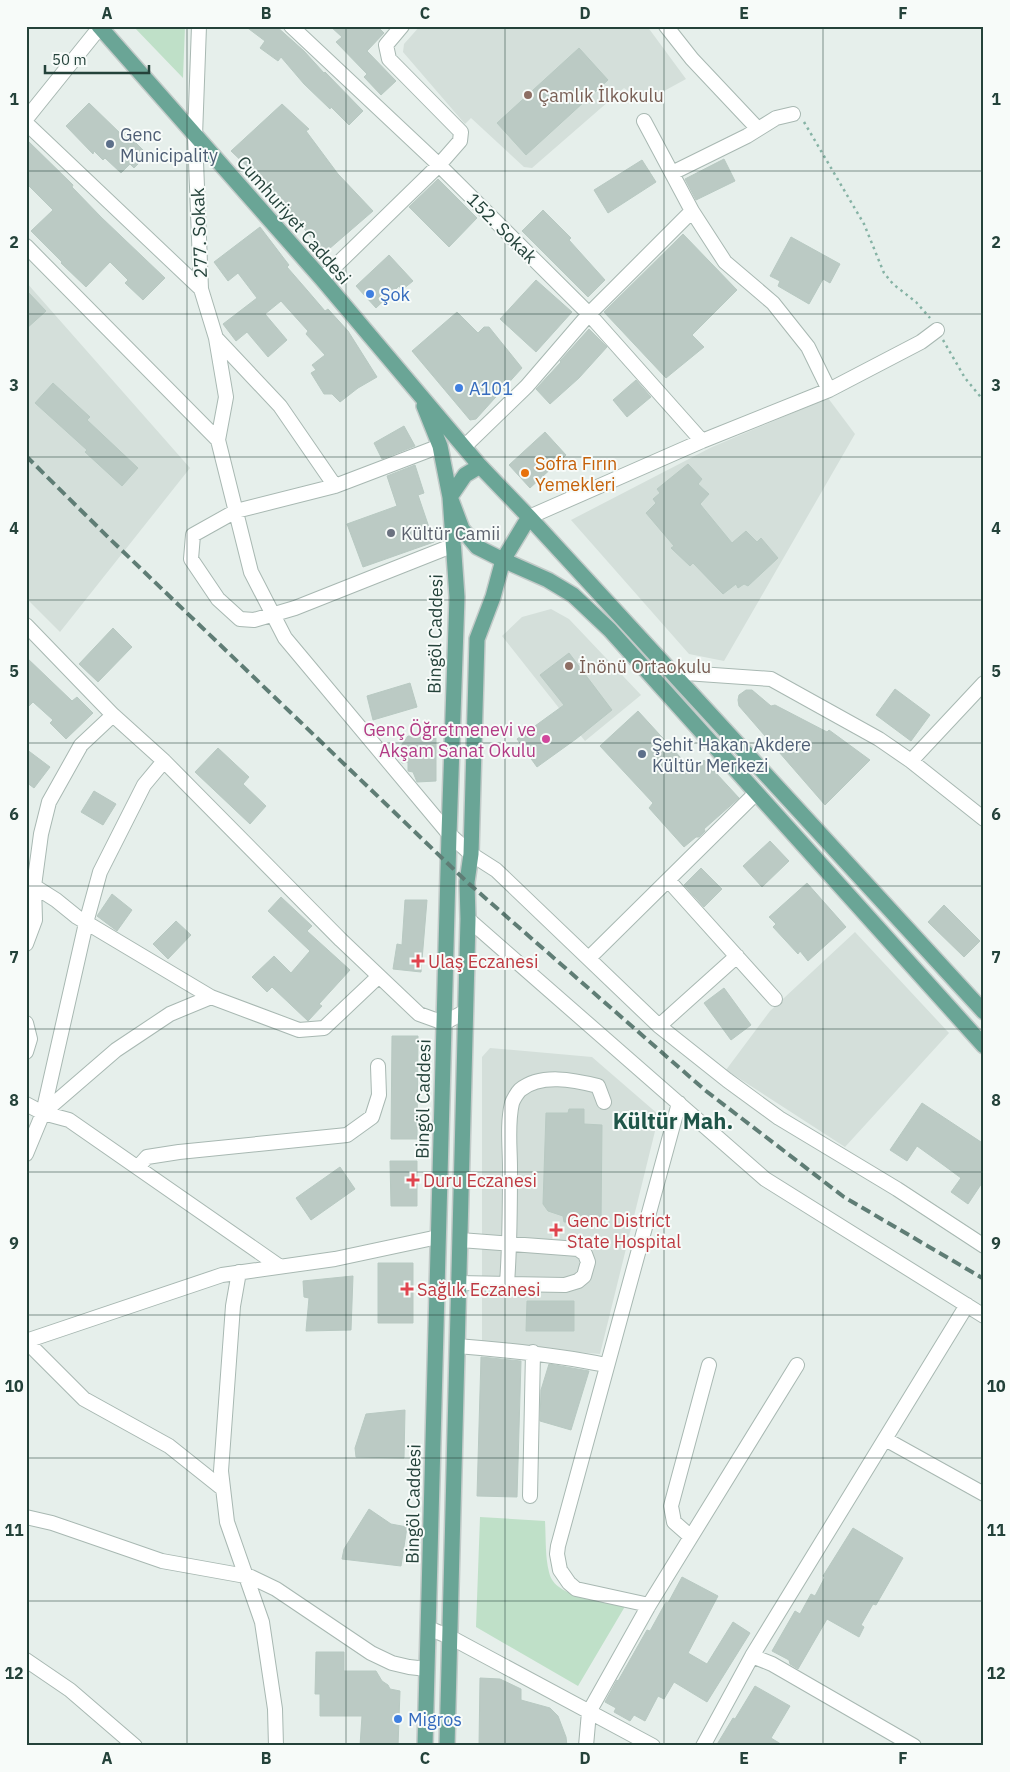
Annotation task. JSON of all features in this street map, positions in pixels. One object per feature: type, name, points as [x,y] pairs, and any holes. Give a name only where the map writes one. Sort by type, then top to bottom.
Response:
[{"type":"main road","name":"Cumhuriyet Caddesi","points":[[99,27],[322,279],[480,466],[984,1012]]},
{"type":"main road","points":[[420,396],[440,446],[450,497],[462,529],[477,546],[502,560],[548,580],[573,595],[610,630],[984,1046]]},
{"type":"main road","points":[[450,497],[465,475],[480,466]]},
{"type":"main road","name":"Bingöl Caddesi","points":[[425,1746],[457,597],[450,497]]},
{"type":"main road","points":[[447,1746],[466,1010],[467,882],[471,854],[478,639],[493,596],[502,560],[529,517]]},
{"type":"street","name":"277. Sokak","points":[[199,26],[195,136],[201,289]]},
{"type":"street","name":"152. Sokak","points":[[291,26],[439,165],[589,314],[702,441]]},
{"type":"street","points":[[322,279],[439,165],[460,141],[461,132],[389,59],[386,44],[402,26]]},
{"type":"street","points":[[666,26],[692,59],[758,129]]},
{"type":"street","points":[[26,119],[99,27]]},
{"type":"street","points":[[672,174],[776,118],[793,114]]},
{"type":"street","points":[[644,121],[692,211],[725,262],[773,303],[808,347],[829,390]]},
{"type":"street","points":[[26,123],[201,289],[216,338],[226,397],[218,440],[251,572],[285,638],[449,834],[471,854],[496,870],[659,1026],[727,1080],[779,1118],[897,1189],[984,1246]]},
{"type":"street","points":[[464,448],[528,386],[589,314],[692,211]]},
{"type":"street","points":[[26,246],[218,440]]},
{"type":"street","points":[[529,517],[549,506],[702,441],[829,390],[921,342],[936,330]]},
{"type":"street","points":[[216,338],[280,406],[335,486]]},
{"type":"street","points":[[440,446],[335,486],[236,511],[193,535],[191,559],[218,599],[240,619],[254,620],[296,608],[454,545]]},
{"type":"street","points":[[26,625],[113,715],[164,761],[419,1014],[444,1023],[466,1010]]},
{"type":"street","points":[[671,672],[771,679],[879,739],[981,813]]},
{"type":"street","points":[[911,761],[984,683]]},
{"type":"street","points":[[26,944],[35,920],[30,883],[49,802],[81,745],[113,715]]},
{"type":"street","points":[[26,1154],[43,1113],[86,923],[100,872],[144,785],[164,761]]},
{"type":"street","points":[[589,958],[756,793]]},
{"type":"street","points":[[668,880],[775,999]]},
{"type":"street","points":[[30,883],[86,923],[211,997],[299,1030],[324,1028],[379,976]]},
{"type":"street","points":[[468,919],[765,1179],[984,1316]]},
{"type":"street","points":[[659,1026],[737,956]]},
{"type":"street","points":[[43,1113],[116,1050],[170,1014],[211,997]]},
{"type":"street","points":[[26,1023],[30,1039],[26,1052]]},
{"type":"street","points":[[138,1167],[147,1157],[179,1152],[347,1135],[372,1117],[380,1095],[378,1066]]},
{"type":"street","points":[[507,1283],[510,1244],[510,1129],[512,1102],[520,1090],[540,1081],[554,1079],[598,1086],[604,1102]]},
{"type":"street","points":[[649,1605],[576,1588],[564,1577],[558,1562],[558,1546],[679,1103]]},
{"type":"street","points":[[26,1104],[43,1113],[69,1120],[279,1266]]},
{"type":"street","points":[[223,1489],[170,1446],[84,1399],[26,1341],[222,1275],[335,1258],[438,1237]]},
{"type":"street","points":[[459,1283],[565,1285],[578,1281],[584,1276],[588,1262],[585,1254],[578,1249],[460,1240]]},
{"type":"street","points":[[239,1272],[225,1401],[221,1471],[226,1522],[262,1622],[275,1709],[276,1746]]},
{"type":"street","points":[[702,1746],[752,1656],[967,1305]]},
{"type":"street","points":[[457,1346],[533,1352],[606,1365]]},
{"type":"street","points":[[530,1496],[533,1352]]},
{"type":"street","points":[[691,1537],[674,1522],[671,1506],[710,1365]]},
{"type":"street","points":[[586,1746],[589,1712],[649,1605],[797,1365]]},
{"type":"street","points":[[885,1439],[984,1494]]},
{"type":"street","points":[[26,1517],[52,1523],[162,1561],[245,1576],[276,1589],[370,1653],[409,1668],[427,1669]]},
{"type":"street","points":[[428,1628],[450,1637],[653,1746]]},
{"type":"street","points":[[752,1656],[772,1664],[914,1746]]},
{"type":"street","points":[[26,1660],[70,1690],[135,1746]]},
{"type":"path","points":[[793,114],[803,120],[864,224],[884,274],[893,284],[916,302],[931,320],[965,378],[984,401]]},
{"type":"shaded area","name":"Çamlık İlkokulu","points":[[420,26],[647,26],[686,79],[644,102],[624,88],[532,168],[524,167],[471,118],[465,124],[403,52],[404,44]]},
{"type":"shaded area","points":[[26,282],[190,468],[60,632],[26,598]]},
{"type":"shaded area","points":[[828,398],[855,434],[724,661],[689,654],[571,520],[712,447]]},
{"type":"shaded area","name":"İnönü Ortaokulu","points":[[551,609],[569,619],[641,695],[585,741],[502,636],[522,617]]},
{"type":"shaded area","points":[[855,932],[949,1033],[845,1147],[726,1070],[770,1011]]},
{"type":"shaded area","name":"Genc District State Hospital","points":[[490,1048],[592,1057],[659,1115],[600,1354],[482,1344],[482,1057]]},
{"type":"green space","points":[[133,26],[185,26],[183,78]]},
{"type":"green space","points":[[480,1517],[545,1521],[549,1572],[553,1581],[560,1588],[570,1593],[594,1599],[627,1603],[578,1686],[476,1627]]},
{"type":"building","points":[[245,26],[276,26],[304,51],[363,111],[349,125],[304,84],[281,57],[278,61],[260,48],[265,41]]},
{"type":"building","points":[[330,26],[377,26],[384,33],[367,51],[396,81],[381,95],[364,77],[367,74],[336,42],[342,37]]},
{"type":"building","points":[[579,48],[608,80],[526,155],[497,123]]},
{"type":"building","name":"Genc Municipality","points":[[89,103],[122,135],[125,132],[143,150],[140,153],[145,157],[134,168],[130,164],[121,173],[105,158],[103,160],[94,151],[93,154],[66,126]]},
{"type":"building","points":[[282,104],[309,129],[306,131],[338,174],[373,211],[325,251],[320,249],[291,212],[288,214],[254,171],[231,151]]},
{"type":"building","points":[[26,139],[73,185],[72,187],[101,217],[165,278],[143,300],[125,283],[128,280],[110,262],[86,287],[31,231],[53,210],[26,183]]},
{"type":"building","points":[[724,159],[735,181],[696,200],[685,179]]},
{"type":"building","points":[[642,160],[656,182],[608,213],[594,190]]},
{"type":"building","points":[[438,179],[477,218],[449,247],[409,207]]},
{"type":"building","points":[[543,210],[571,238],[569,240],[605,280],[588,297],[522,231]]},
{"type":"building","points":[[260,227],[289,265],[287,267],[325,311],[328,309],[348,331],[377,377],[358,388],[340,402],[332,394],[324,394],[311,373],[316,370],[312,365],[325,355],[306,334],[308,331],[281,301],[265,314],[287,340],[268,357],[247,332],[236,341],[223,324],[257,298],[238,273],[228,281],[214,262]]},
{"type":"building","points":[[683,234],[737,290],[692,335],[704,347],[666,378],[604,312]]},
{"type":"building","points":[[791,237],[840,264],[830,283],[823,279],[809,304],[778,286],[780,281],[770,276]]},
{"type":"building","points":[[389,255],[413,281],[402,290],[399,286],[376,308],[356,286]]},
{"type":"building","points":[[536,280],[572,312],[536,352],[500,319]]},
{"type":"building","points":[[26,290],[46,311],[26,329]]},
{"type":"building","points":[[457,312],[478,333],[484,327],[489,327],[522,368],[476,419],[470,420],[412,351]]},
{"type":"building","points":[[589,329],[607,347],[579,378],[550,404],[536,389]]},
{"type":"building","points":[[636,380],[651,397],[627,417],[613,400]]},
{"type":"building","points":[[53,383],[90,417],[87,420],[138,468],[122,486],[85,452],[87,450],[35,403]]},
{"type":"building","points":[[404,426],[415,446],[382,459],[374,443]]},
{"type":"building","points":[[545,432],[566,455],[530,488],[509,465]]},
{"type":"building","points":[[688,464],[702,479],[698,484],[709,494],[700,504],[732,543],[746,531],[757,542],[761,538],[778,558],[748,586],[744,584],[738,588],[736,584],[723,594],[693,563],[690,566],[671,548],[674,546],[646,513],[656,503],[653,499],[660,493],[657,489]]},
{"type":"building","name":"Kültür Camii","points":[[415,465],[424,493],[418,495],[434,542],[363,567],[347,524],[397,506],[387,476]]},
{"type":"building","points":[[113,628],[132,647],[98,682],[79,664]]},
{"type":"building","points":[[569,653],[612,710],[537,767],[517,739],[564,705],[540,675]]},
{"type":"building","points":[[26,657],[72,701],[77,697],[93,713],[66,739],[50,723],[53,720],[33,702],[26,709]]},
{"type":"building","points":[[410,683],[417,707],[373,720],[367,696]]},
{"type":"building","points":[[895,689],[930,715],[911,741],[876,715]]},
{"type":"building","points":[[746,690],[752,690],[771,706],[775,705],[827,732],[829,730],[870,760],[825,805],[739,706],[739,695]]},
{"type":"building","points":[[638,711],[692,770],[704,760],[739,798],[704,829],[705,831],[699,837],[696,837],[684,847],[649,808],[653,803],[600,746]]},
{"type":"building","points":[[408,736],[436,738],[436,781],[417,782],[413,772],[408,771],[408,762],[402,763],[402,744]]},
{"type":"building","points":[[218,748],[249,777],[243,784],[266,806],[250,824],[195,772]]},
{"type":"building","points":[[26,749],[50,767],[34,788],[26,782]]},
{"type":"building","points":[[94,791],[116,804],[103,825],[81,812]]},
{"type":"building","points":[[770,841],[789,861],[762,887],[743,866]]},
{"type":"building","points":[[701,868],[722,889],[704,907],[684,885]]},
{"type":"building","points":[[807,883],[846,927],[808,961],[800,951],[798,954],[773,927],[776,924],[769,917]]},
{"type":"building","points":[[112,894],[132,910],[117,931],[97,916]]},
{"type":"building","points":[[281,897],[312,926],[307,931],[350,970],[319,1004],[322,1006],[308,1021],[272,987],[267,992],[252,977],[274,956],[291,973],[310,951],[268,911]]},
{"type":"building","points":[[405,900],[427,900],[421,972],[393,969],[397,944],[402,945]]},
{"type":"building","points":[[944,905],[980,941],[964,957],[928,922]]},
{"type":"building","points":[[176,921],[191,935],[168,959],[153,944]]},
{"type":"building","points":[[724,988],[751,1025],[731,1040],[704,1003]]},
{"type":"building","points":[[392,1036],[418,1036],[417,1139],[391,1139]]},
{"type":"building","points":[[922,1103],[984,1144],[984,1180],[968,1204],[951,1192],[961,1178],[917,1146],[907,1161],[890,1150]]},
{"type":"building","points":[[569,1109],[584,1109],[584,1124],[602,1125],[601,1222],[564,1222],[563,1216],[548,1211],[543,1204],[546,1113],[568,1113]]},
{"type":"building","points":[[390,1161],[417,1161],[417,1206],[391,1206]]},
{"type":"building","points":[[340,1167],[355,1189],[311,1220],[296,1198]]},
{"type":"building","points":[[378,1263],[413,1263],[413,1323],[378,1323]]},
{"type":"building","points":[[353,1276],[351,1330],[306,1331],[309,1298],[304,1297],[303,1281]]},
{"type":"building","points":[[527,1301],[574,1301],[574,1331],[526,1331]]},
{"type":"building","points":[[481,1357],[521,1361],[517,1497],[477,1496]]},
{"type":"building","points":[[549,1364],[589,1371],[571,1430],[540,1421],[541,1390]]},
{"type":"building","points":[[405,1410],[404,1458],[356,1457],[355,1448],[366,1414]]},
{"type":"building","points":[[369,1509],[391,1524],[407,1527],[401,1566],[342,1559],[344,1549]]},
{"type":"building","points":[[853,1528],[903,1558],[876,1605],[873,1604],[861,1625],[864,1627],[859,1637],[827,1619],[798,1669],[790,1664],[789,1660],[772,1651],[795,1611],[800,1614],[811,1594],[815,1596],[825,1577],[823,1576]]},
{"type":"building","points":[[682,1577],[718,1596],[688,1653],[707,1664],[733,1622],[750,1633],[707,1702],[674,1682],[664,1699],[658,1696],[645,1721],[634,1715],[630,1721],[614,1712],[616,1708],[605,1702],[647,1630],[650,1631]]},
{"type":"building","points":[[316,1652],[344,1652],[344,1671],[376,1671],[390,1689],[400,1691],[398,1746],[360,1746],[362,1716],[320,1716],[320,1694],[315,1694]]},
{"type":"building","points":[[480,1678],[500,1679],[521,1689],[521,1700],[550,1708],[558,1716],[566,1737],[567,1746],[479,1746]]},
{"type":"building","points":[[755,1686],[790,1706],[771,1738],[784,1746],[716,1746],[733,1718],[735,1719]]},
{"type":"railway","points":[[26,456],[467,882],[706,1091],[844,1197],[984,1279]]},
{"type":"place","name":"Çamlık İlkokulu","points":[[528,95]]},
{"type":"place","name":"Genc Municipality","points":[[110,144]]},
{"type":"place","name":"Şok","points":[[370,294]]},
{"type":"place","name":"A101","points":[[459,388]]},
{"type":"place","name":"Sofra Fırın Yemekleri","points":[[525,473]]},
{"type":"place","name":"Kültür Camii","points":[[391,533]]},
{"type":"place","name":"İnönü Ortaokulu","points":[[569,666]]},
{"type":"place","name":"Genç Öğretmenevi ve Akşam Sanat Okulu","points":[[546,739]]},
{"type":"place","name":"Şehit Hakan Akdere Kültür Merkezi","points":[[642,754]]},
{"type":"place","name":"Ulaş Eczanesi","points":[[418,961]]},
{"type":"place","name":"Duru Eczanesi","points":[[413,1180]]},
{"type":"place","name":"Genc District State Hospital","points":[[556,1230]]},
{"type":"place","name":"Sağlık Eczanesi","points":[[407,1289]]},
{"type":"place","name":"Migros","points":[[398,1719]]},
{"type":"district","name":"Kültür Mah.","points":[[673,1120]]}]
